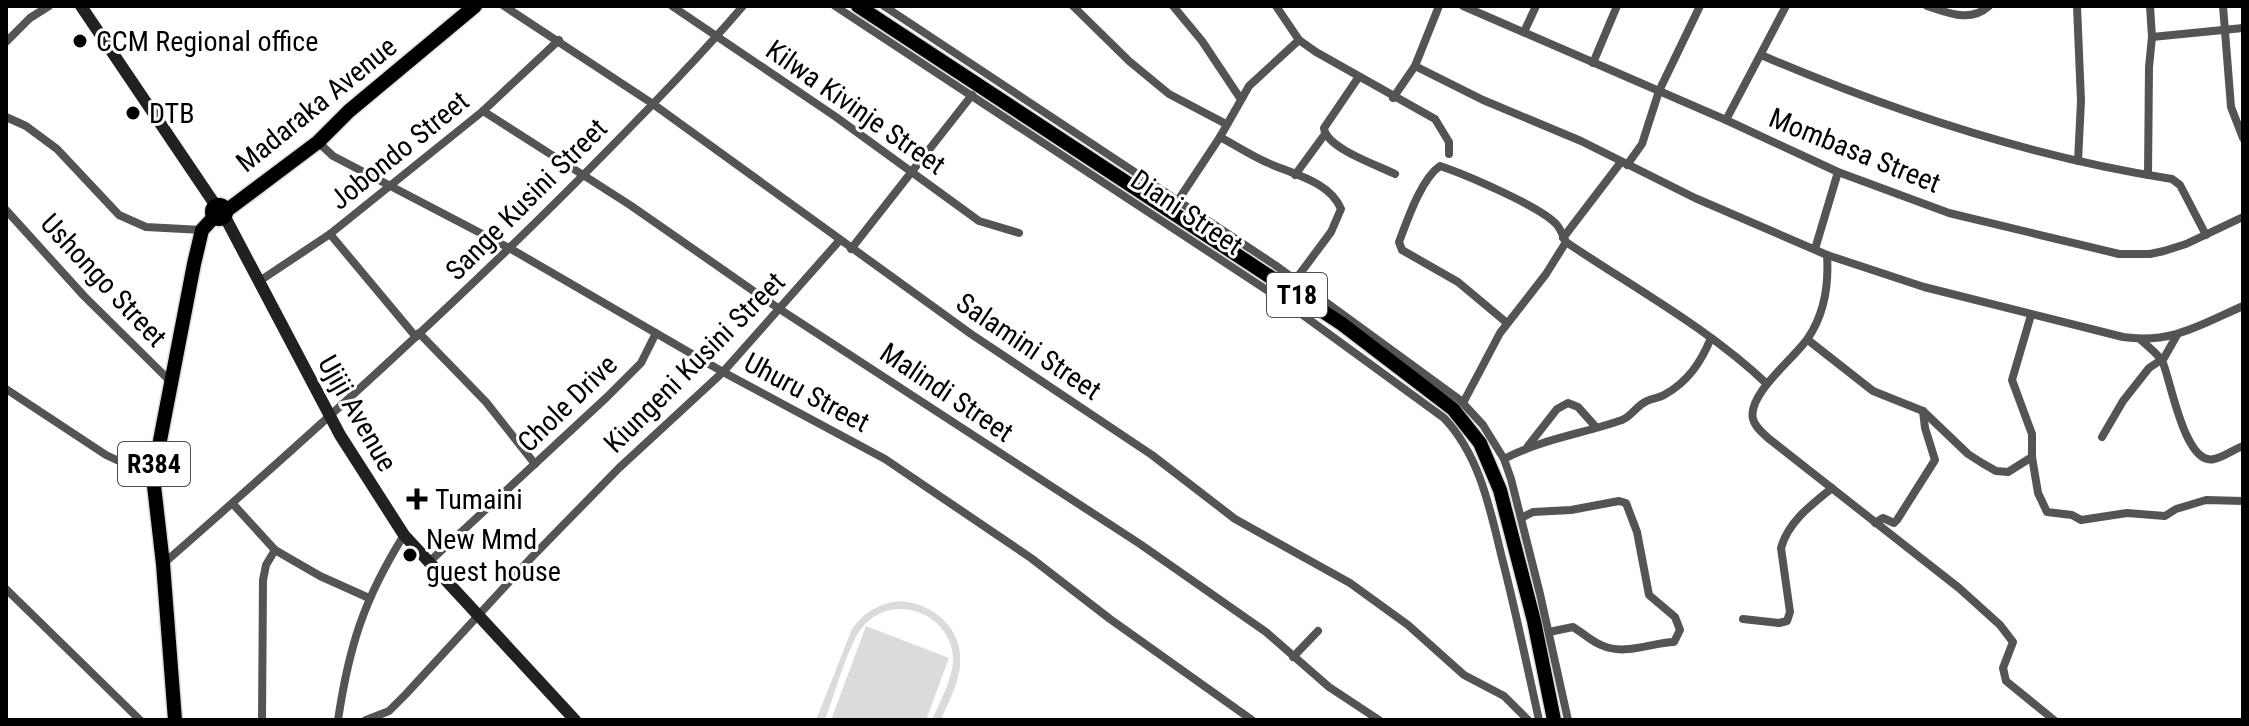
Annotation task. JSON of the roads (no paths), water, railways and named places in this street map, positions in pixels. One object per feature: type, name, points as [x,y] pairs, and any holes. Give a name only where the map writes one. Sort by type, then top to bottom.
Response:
[{"type":"main road","name":"Ujiji Avenue","points":[[81,6],[220,213],[362,471],[404,535],[575,720]]},
{"type":"main road","name":"Madaraka Avenue","points":[[202,230],[220,213],[318,142],[349,111],[475,6]]},
{"type":"main road","name":"T18","points":[[858,6],[1175,205],[1459,404],[1500,490],[1534,621],[1554,720]]},
{"type":"main road","name":"R384","points":[[175,720],[153,477],[202,230]]},
{"type":"street","points":[[6,42],[30,18],[49,6]]},
{"type":"street","name":"Salamini Street","points":[[504,6],[653,104],[971,334],[1152,455],[1235,519],[1350,583],[1408,625],[1464,675],[1504,696],[1528,720]]},
{"type":"street","name":"Kilwa Kivinje Street","points":[[672,6],[836,117],[979,221],[1019,233]]},
{"type":"street","name":"Sange Kusini Street","points":[[163,564],[233,504],[511,249],[653,104],[743,6]]},
{"type":"street","name":"Diani Street","points":[[835,6],[1285,302],[1433,409],[1456,431],[1485,490],[1539,720]]},
{"type":"street","points":[[884,6],[1175,205],[1296,279],[1483,425],[1504,459],[1549,632],[1568,720]]},
{"type":"street","points":[[1073,6],[1129,61],[1169,94],[1226,124]]},
{"type":"street","points":[[1173,6],[1202,41],[1240,98]]},
{"type":"street","points":[[1276,6],[1299,40],[1358,78],[1440,124],[1449,142],[1449,154]]},
{"type":"street","points":[[1393,98],[1415,66],[1439,6]]},
{"type":"street","name":"Mombasa Street","points":[[1463,6],[1838,172],[1949,213],[2119,254],[2150,254],[2186,244],[2243,217]]},
{"type":"street","points":[[1524,32],[1536,6]]},
{"type":"street","points":[[1593,63],[1617,6]]},
{"type":"street","points":[[1459,404],[1507,323],[1546,274],[1565,240],[1642,144],[1659,91],[1700,6]]},
{"type":"street","points":[[1726,120],[1786,6]]},
{"type":"street","points":[[1927,6],[1965,16],[1977,15],[1989,6]]},
{"type":"street","points":[[2077,6],[2081,87],[2078,161]]},
{"type":"street","points":[[2148,175],[2150,6]]},
{"type":"street","points":[[2223,6],[2231,107],[2243,138]]},
{"type":"street","points":[[2152,37],[2243,28]]},
{"type":"street","name":"Jobondo Street","points":[[258,282],[330,234],[483,111],[559,40]]},
{"type":"street","points":[[1175,205],[1249,86],[1299,40]]},
{"type":"street","points":[[1761,55],[1840,89],[1927,121],[2078,161],[2172,179],[2180,185],[2206,235]]},
{"type":"street","points":[[1415,66],[1483,100],[1581,141],[1763,230],[1924,287],[2141,340],[2177,335],[2243,306]]},
{"type":"street","points":[[1358,78],[1324,128],[1325,134],[1327,139],[1352,154],[1395,174]]},
{"type":"street","points":[[851,249],[972,95]]},
{"type":"street","name":"Malindi Street","points":[[483,111],[630,205],[778,308],[1140,544],[1266,632],[1329,687],[1379,720]]},
{"type":"street","points":[[6,117],[26,126],[57,149],[119,215],[146,227],[202,230]]},
{"type":"street","points":[[1295,175],[1325,134]]},
{"type":"street","points":[[1220,137],[1337,199],[1341,209],[1331,232],[1296,279]]},
{"type":"street","name":"Uhuru Street","points":[[318,142],[333,156],[511,249],[723,372],[885,459],[1031,558],[1110,619],[1252,720]]},
{"type":"street","points":[[1507,323],[1458,282],[1402,250],[1399,242],[1418,197],[1440,166],[1514,198],[1550,218],[1565,240],[1711,338],[1767,384]]},
{"type":"street","points":[[1815,249],[1838,172]]},
{"type":"street","name":"Ushongo Street","points":[[6,210],[84,296],[170,381]]},
{"type":"street","points":[[330,234],[418,335],[486,402],[535,464]]},
{"type":"street","name":"Kiungeni Kusini Street","points":[[366,720],[389,711],[397,703],[619,468],[723,372],[839,241]]},
{"type":"street","points":[[1827,255],[1825,299],[1808,340],[1767,384],[1752,411],[1757,428],[1959,588],[2007,633],[2013,642],[2003,668],[2006,681],[2054,720]]},
{"type":"street","points":[[2031,315],[2012,380],[2032,434],[2032,457],[2041,503],[2047,512],[2072,515],[2081,520],[2127,513],[2165,516],[2176,509],[2206,500],[2243,501]]},
{"type":"street","name":"Chole Drive","points":[[429,562],[641,363],[656,333]]},
{"type":"street","points":[[2102,437],[2123,401],[2152,365],[2162,360],[2177,335]]},
{"type":"street","points":[[1504,459],[1528,446],[1625,419],[1650,398],[1661,397],[1685,381],[1704,357],[1711,338]]},
{"type":"street","points":[[1808,340],[1873,391],[1923,411],[1968,454],[1996,471],[2013,470],[2032,457]]},
{"type":"street","points":[[2141,340],[2162,360],[2193,449],[2214,459],[2243,446]]},
{"type":"street","points":[[6,389],[106,455],[153,477]]},
{"type":"street","points":[[1528,446],[1557,409],[1568,403],[1578,407],[1595,426]]},
{"type":"street","points":[[1875,523],[1885,518],[1895,522],[1935,460],[1923,411]]},
{"type":"street","points":[[1743,619],[1787,621],[1790,612],[1781,548],[1783,542],[1803,513],[1832,488]]},
{"type":"street","points":[[1521,518],[1537,511],[1571,510],[1619,501],[1626,503],[1637,532],[1649,595],[1675,617],[1680,630],[1674,642],[1653,643],[1629,650],[1605,647],[1573,627],[1549,632]]},
{"type":"street","points":[[233,504],[275,550],[320,576],[369,598]]},
{"type":"street","points":[[338,720],[346,668],[369,598],[404,535]]},
{"type":"street","points":[[262,720],[263,580],[266,565],[275,550]]},
{"type":"street","points":[[6,589],[140,720]]},
{"type":"street","points":[[1293,657],[1318,631]]},
{"type":"place","name":"CCM Regional office","points":[[80,41]]},
{"type":"place","name":"DTB","points":[[133,113]]},
{"type":"place","name":"Tumaini","points":[[417,499]]},
{"type":"place","name":"New Mmd guest house","points":[[410,555]]}]
